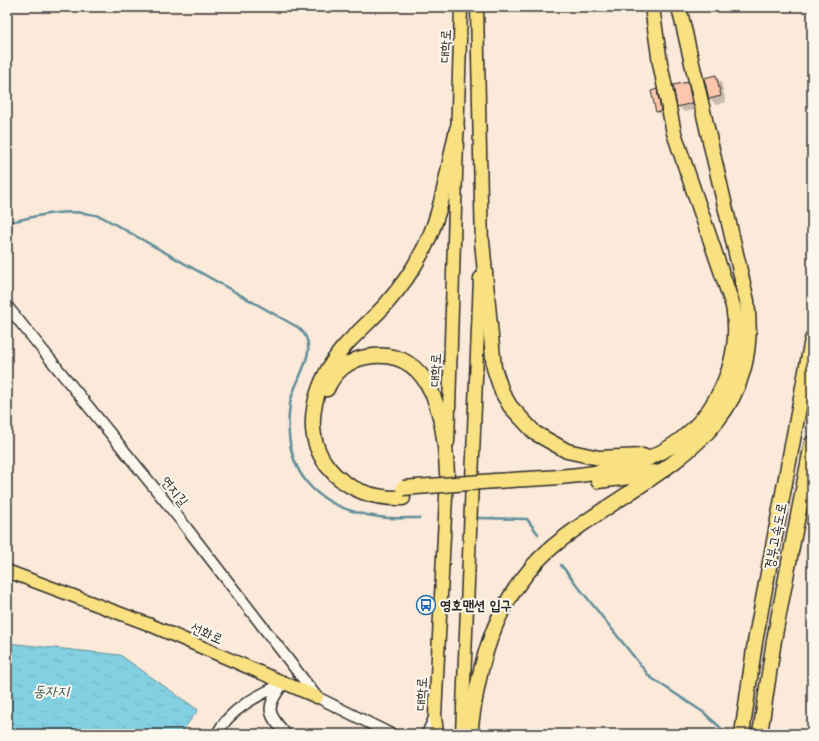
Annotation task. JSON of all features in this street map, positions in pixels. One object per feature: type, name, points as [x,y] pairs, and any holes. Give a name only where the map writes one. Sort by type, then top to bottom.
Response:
[{"type":"highway","points":[[470,734],[488,643],[501,612],[522,580],[542,556],[670,455],[696,427],[720,392],[731,367],[736,325],[729,290],[690,184],[674,133],[661,69],[652,7]]},
{"type":"highway","points":[[457,129],[437,215],[421,254],[398,290],[350,341],[331,365],[320,386],[312,415],[312,431],[318,451],[324,463],[338,478],[349,486],[366,493],[384,497],[403,493],[495,485],[611,470],[670,455],[702,440],[717,422],[729,404],[743,371],[750,335],[747,301],[741,270],[679,7]]},
{"type":"highway","points":[[482,241],[494,368],[506,399],[525,424],[535,433],[554,445],[567,451],[586,456],[611,458],[670,455]]},
{"type":"highway","name":"경부고속도로","points":[[742,734],[756,642],[812,339]]},
{"type":"highway","points":[[403,493],[355,479],[336,463],[325,446],[321,420],[323,402],[329,386],[344,367],[362,358],[382,356],[399,360],[416,369],[426,381],[436,400],[442,421],[447,474]]},
{"type":"highway","name":"경부고속도로","points":[[760,734],[774,640],[812,443]]},
{"type":"main road","name":"대학로","points":[[437,734],[434,716],[447,474],[461,7]]},
{"type":"main road","points":[[462,734],[482,241],[477,7]]},
{"type":"main road","name":"선화로","points":[[7,571],[148,624],[317,698]]},
{"type":"street","points":[[684,7],[693,70]]},
{"type":"street","name":"연지길","points":[[7,306],[182,522],[317,698]]},
{"type":"street","points":[[217,734],[222,725],[249,700],[284,683]]},
{"type":"street","points":[[284,683],[273,697],[271,708],[273,719],[286,734]]},
{"type":"street","name":"선화로","points":[[317,698],[391,734]]},
{"type":"street","points":[[427,734],[434,716]]},
{"type":"water","name":"동자지","points":[[7,643],[120,655],[198,710],[180,734],[7,734]]},
{"type":"building","points":[[716,75],[721,96],[709,99],[704,78]]},
{"type":"building","points":[[688,82],[692,103],[677,107],[673,85]]},
{"type":"building","points":[[657,89],[661,111],[656,112],[651,91]]},
{"type":"waterway","points":[[7,223],[30,217],[66,212],[90,214],[102,217],[299,328],[306,336],[308,345],[305,365],[292,395],[290,404],[289,428],[291,449],[297,467],[307,482],[320,495],[336,505],[356,512],[384,518],[419,518]]},
{"type":"waterway","points":[[477,518],[527,519],[538,534]]},
{"type":"waterway","points":[[561,565],[650,677],[703,712],[722,729]]},
{"type":"place","name":"영호맨션 입구","points":[[426,605]]}]
